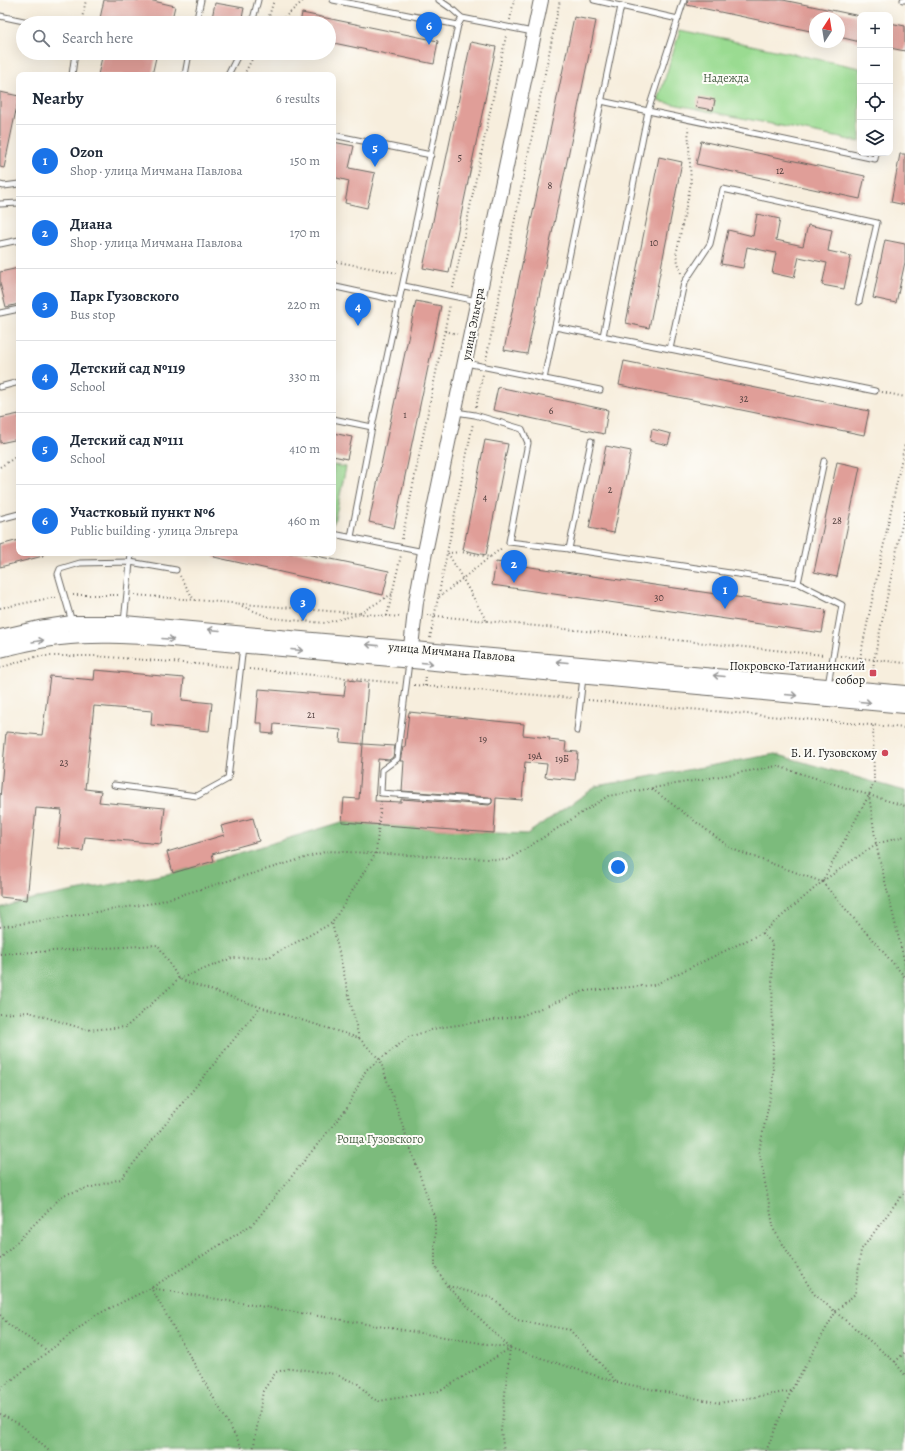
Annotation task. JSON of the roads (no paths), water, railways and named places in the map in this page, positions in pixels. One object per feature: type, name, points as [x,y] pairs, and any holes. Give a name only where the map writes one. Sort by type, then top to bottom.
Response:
[{"type":"main road","name":"улица Эльгера","points":[[410,655],[416,602],[426,552],[541,0]]},
{"type":"main road","name":"улица Мичмана Павлова","points":[[0,637],[39,628],[72,623],[124,629],[827,692],[905,693]]},
{"type":"main road","name":"улица Мичмана Павлова","points":[[0,650],[28,643],[124,629]]},
{"type":"main road","name":"улица Мичмана Павлова","points":[[827,692],[905,706]]},
{"type":"lane","points":[[198,16],[201,0]]},
{"type":"lane","points":[[254,16],[258,0]]},
{"type":"lane","points":[[333,0],[458,25]]},
{"type":"lane","points":[[439,0],[452,8],[462,18],[534,32]]},
{"type":"lane","points":[[594,0],[678,18]]},
{"type":"lane","points":[[603,336],[648,111],[684,0]]},
{"type":"lane","points":[[544,379],[621,6]]},
{"type":"lane","points":[[0,16],[16,19]]},
{"type":"lane","points":[[351,537],[372,427],[404,286],[458,25],[462,18]]},
{"type":"lane","points":[[72,72],[74,60]]},
{"type":"lane","points":[[186,72],[188,60]]},
{"type":"lane","points":[[229,72],[235,60]]},
{"type":"lane","points":[[602,101],[857,154]]},
{"type":"lane","points":[[336,136],[431,155]]},
{"type":"lane","points":[[865,156],[875,158],[875,156]]},
{"type":"lane","points":[[0,186],[16,184]]},
{"type":"lane","points":[[670,349],[684,283],[710,244],[723,190],[877,223],[859,302]]},
{"type":"lane","points":[[0,204],[16,202]]},
{"type":"lane","points":[[0,244],[16,241]]},
{"type":"lane","points":[[404,286],[478,301]]},
{"type":"lane","points":[[336,287],[400,301]]},
{"type":"lane","points":[[0,313],[16,310]]},
{"type":"lane","points":[[555,327],[875,391]]},
{"type":"lane","points":[[465,362],[600,390]]},
{"type":"lane","points":[[0,387],[16,383]]},
{"type":"lane","points":[[455,412],[474,415],[522,429],[528,443],[509,542],[569,549],[798,583],[842,605],[827,692]]},
{"type":"lane","points":[[336,420],[372,427]]},
{"type":"lane","points":[[569,549],[591,441]]},
{"type":"lane","points":[[798,583],[824,461]]},
{"type":"lane","points":[[0,519],[16,515]]},
{"type":"lane","points":[[336,534],[426,552]]},
{"type":"lane","points":[[124,629],[131,556]]},
{"type":"lane","points":[[72,623],[58,574],[60,569],[80,563],[130,562],[176,570]]},
{"type":"lane","points":[[114,785],[197,796],[228,780],[243,639]]},
{"type":"lane","points":[[410,655],[397,759],[382,770],[381,793],[489,801]]},
{"type":"lane","points":[[577,731],[584,670]]},
{"type":"place","name":"Участковый пункт №6","points":[[429,45]]},
{"type":"place","name":"Детский сад №111","points":[[375,167]]},
{"type":"place","name":"Детский сад №119","points":[[358,326]]},
{"type":"place","name":"Диана","points":[[514,583]]},
{"type":"place","name":"Ozon","points":[[725,609]]},
{"type":"place","name":"Парк Гузовского","points":[[303,621]]},
{"type":"place","name":"Покровско-Татианинский собор","points":[[873,673]]},
{"type":"place","name":"Б. И. Гузовскому","points":[[885,753]]},
{"type":"park label","name":"Надежда","points":[[726,78]]},
{"type":"park label","name":"Роща Гузовского","points":[[380,1139]]}]
